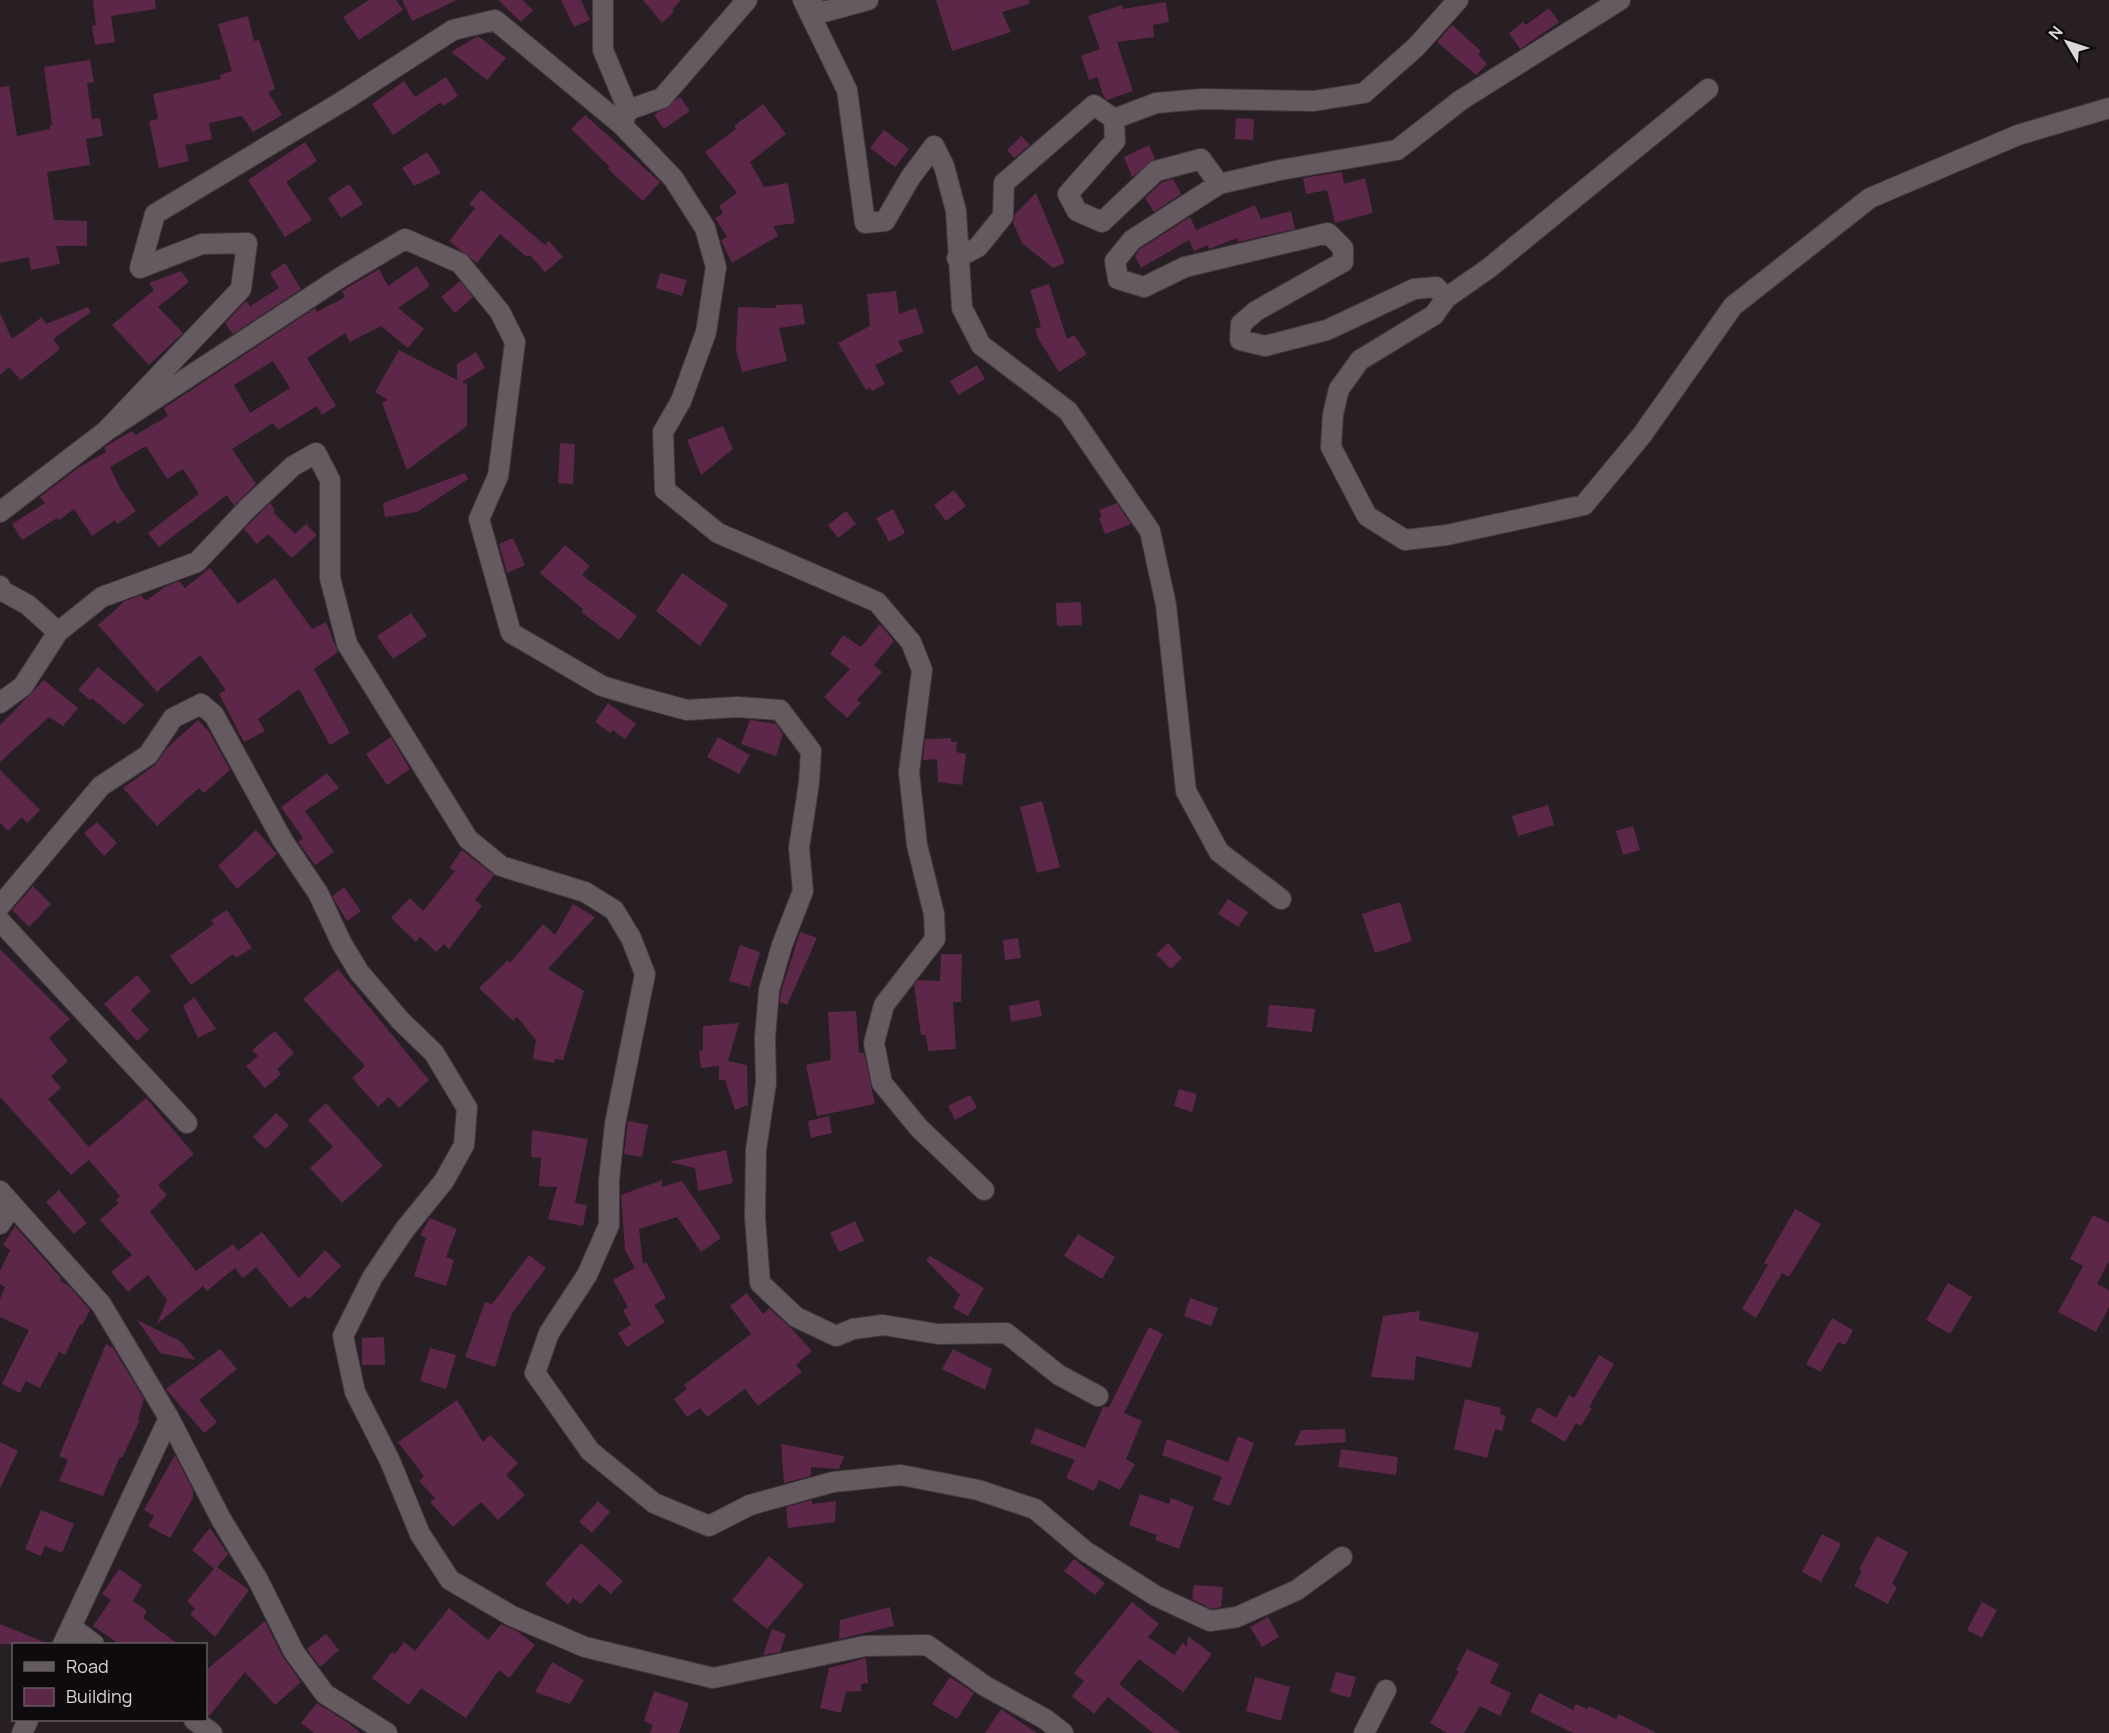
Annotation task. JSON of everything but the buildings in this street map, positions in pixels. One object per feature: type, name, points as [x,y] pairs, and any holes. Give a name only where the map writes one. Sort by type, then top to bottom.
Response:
[{"type":"street","points":[[603,0],[603,50],[625,118]]},
{"type":"street","points":[[625,118],[662,98],[747,0]]},
{"type":"street","points":[[804,1],[824,12],[868,0]]},
{"type":"street","points":[[1114,119],[1156,103],[1202,99],[1314,100],[1364,93],[1416,47],[1458,0]]},
{"type":"street","points":[[1446,298],[1436,287],[1414,289],[1327,330],[1264,346],[1240,340],[1241,324],[1256,311],[1343,262],[1343,248],[1328,233],[1185,267],[1144,287],[1118,279],[1115,261],[1132,240],[1219,184],[1280,170],[1396,150],[1461,100],[1620,0]]},
{"type":"street","points":[[804,1],[847,90],[864,223],[885,221],[910,178],[934,146],[944,166],[956,211],[957,258],[962,308],[981,345],[1068,411],[1150,531],[1166,604],[1186,791],[1219,852],[1281,899]]},
{"type":"street","points":[[106,431],[241,290],[247,243],[202,244],[140,268],[155,214],[344,101],[453,30],[495,20],[625,118],[673,178],[705,228],[716,267],[706,332],[681,401],[663,432],[665,490],[718,534],[834,586],[877,602],[911,642],[922,669],[909,772],[917,845],[934,914],[935,939],[884,1005],[874,1044],[882,1083],[919,1128],[984,1190]]},
{"type":"street","points":[[1708,89],[1489,268],[1446,298],[1434,315],[1360,360],[1339,389],[1332,414],[1331,447],[1367,516],[1405,540],[1447,535],[1584,505],[1642,435],[1733,306],[1870,198],[2018,135],[2109,108]]},
{"type":"street","points":[[957,258],[978,247],[1003,216],[1004,183],[1094,105],[1114,119]]},
{"type":"street","points":[[1114,119],[1115,141],[1068,194],[1077,211],[1102,222],[1156,171],[1201,159],[1219,184]]},
{"type":"street","points":[[0,512],[106,431],[341,276],[405,239],[460,263],[500,312],[515,342],[498,476],[479,519],[511,633],[602,686],[639,697],[687,710],[737,707],[780,710],[811,751],[809,783],[799,848],[803,891],[782,945],[769,990],[765,1038],[766,1083],[756,1150],[755,1218],[760,1283],[796,1317],[836,1335],[853,1329],[883,1325],[938,1334],[1006,1333],[1059,1375],[1098,1396]]},
{"type":"street","points":[[0,703],[23,686],[58,632],[102,597],[197,562],[248,508],[293,466],[315,453],[330,480],[330,578],[347,644],[468,839],[501,866],[585,892],[614,910],[632,938],[645,974],[615,1124],[609,1180],[609,1225],[587,1275],[549,1333],[535,1373],[590,1451],[654,1503],[709,1526],[750,1505],[832,1482],[901,1475],[978,1490],[1035,1509],[1084,1551],[1156,1596],[1210,1621],[1237,1617],[1297,1590],[1342,1557]]},
{"type":"street","points":[[0,586],[1,590],[28,606],[58,632]]},
{"type":"street","points":[[0,906],[101,786],[148,755],[173,718],[201,704],[214,716],[283,841],[318,893],[342,944],[359,972],[400,1020],[434,1053],[467,1108],[464,1145],[444,1180],[405,1228],[372,1278],[343,1336],[355,1392],[390,1461],[420,1534],[450,1580],[512,1616],[585,1647],[712,1678],[865,1646],[927,1645],[985,1686],[1046,1719],[1063,1733]]},
{"type":"street","points":[[0,921],[188,1123]]},
{"type":"street","points":[[0,1224],[6,1198]]},
{"type":"street","points":[[6,1198],[102,1304],[169,1418],[221,1520],[258,1580],[294,1652],[325,1694],[387,1733]]},
{"type":"street","points":[[91,1643],[67,1636],[169,1418]]},
{"type":"street","points":[[1364,1733],[1386,1690]]},
{"type":"street","points":[[197,1721],[212,1733]]}]
